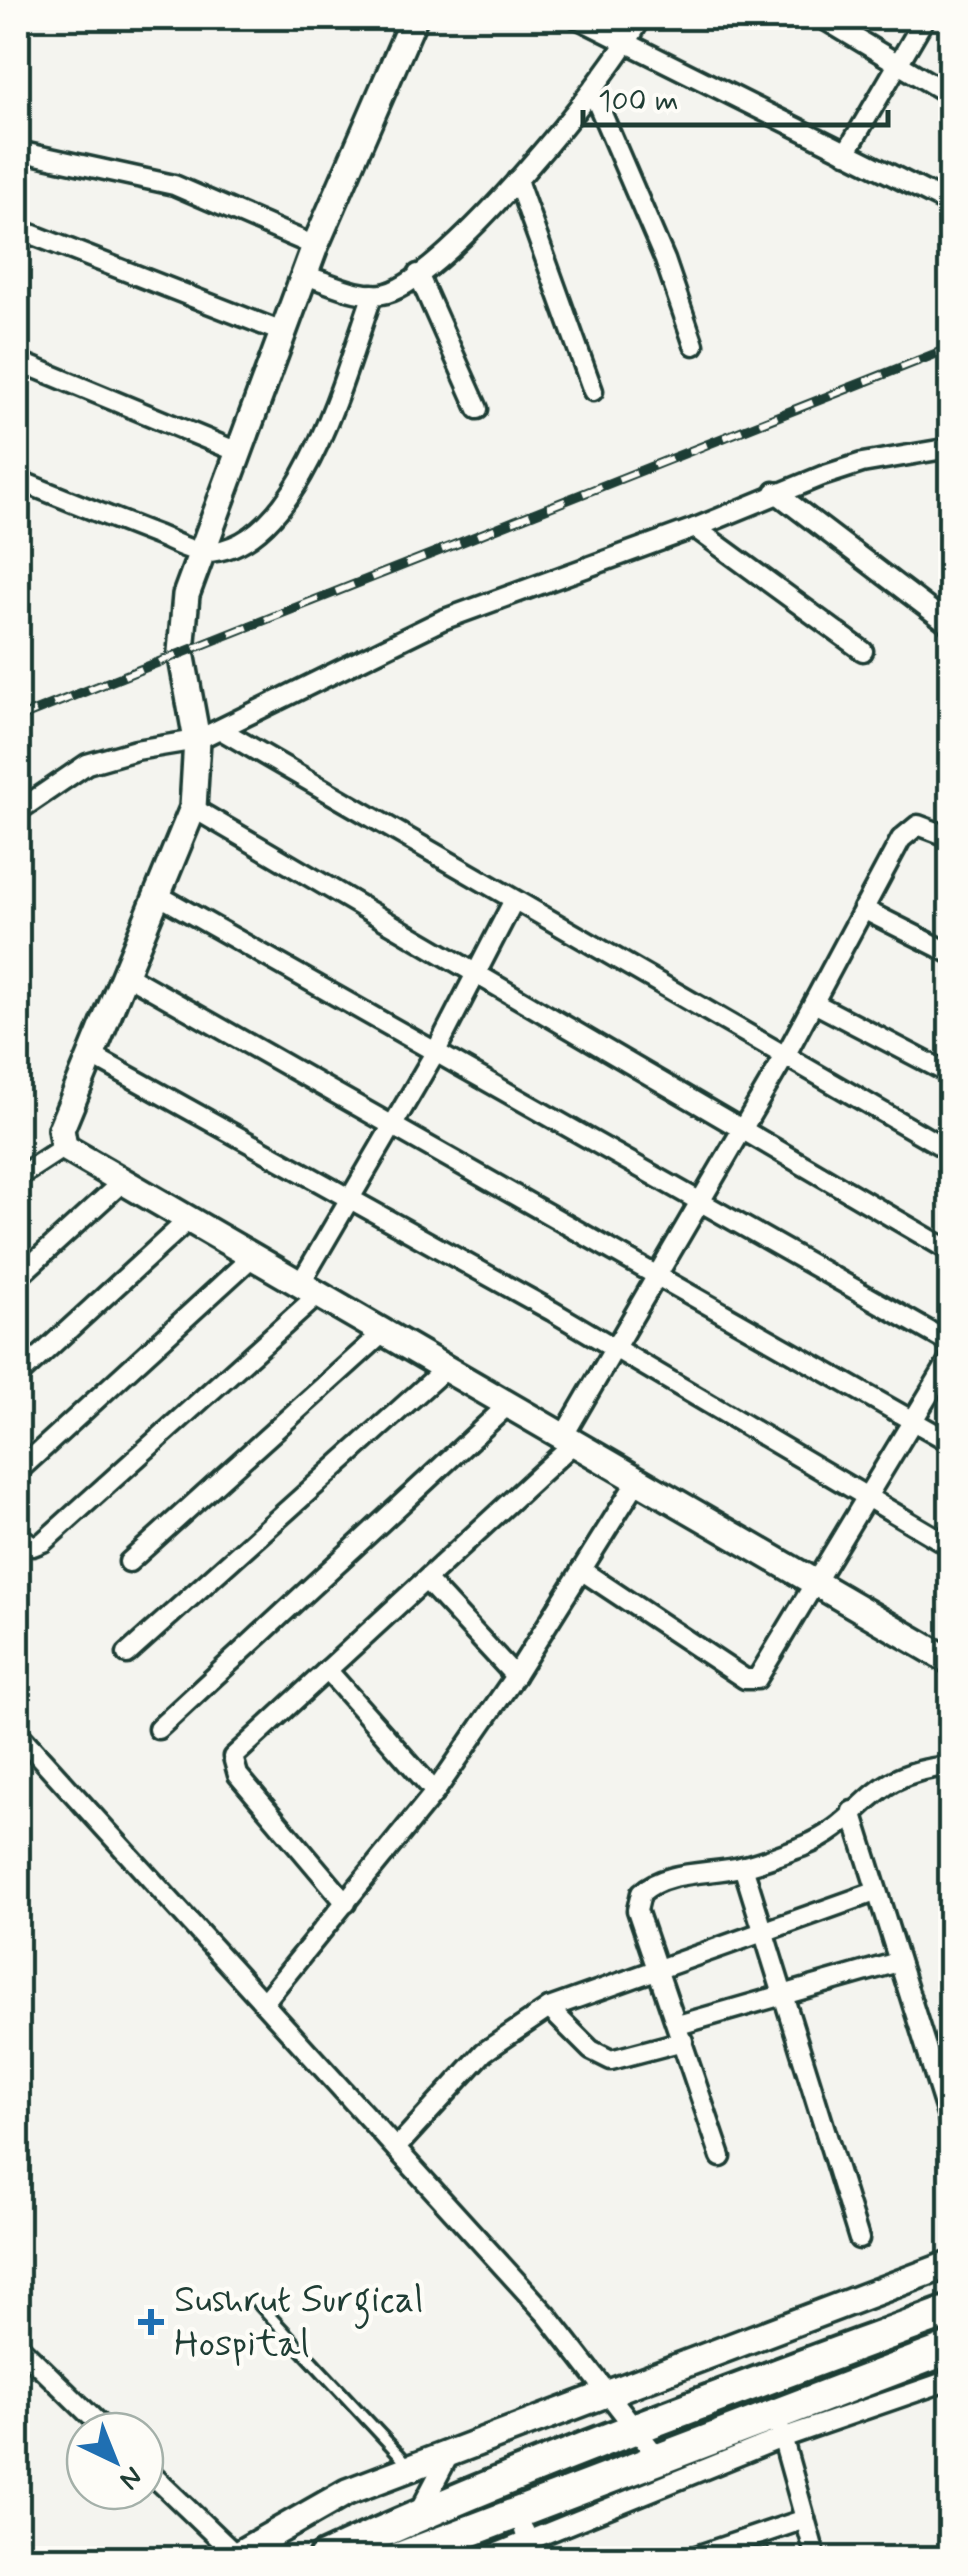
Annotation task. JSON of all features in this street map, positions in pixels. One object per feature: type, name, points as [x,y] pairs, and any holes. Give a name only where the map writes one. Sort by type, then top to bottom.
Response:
[{"type":"main road","points":[[324,2558],[417,2515],[635,2428],[950,2311]]},
{"type":"main road","points":[[399,2558],[523,2524],[658,2458],[779,2426],[950,2348]]},
{"type":"street","points":[[414,18],[315,246],[186,594],[180,652],[197,740],[194,808],[61,1129],[64,1147],[950,1660]]},
{"type":"street","points":[[577,18],[950,204]]},
{"type":"street","points":[[304,275],[373,294],[386,293],[418,274],[517,180],[593,93],[640,18]]},
{"type":"street","points":[[822,18],[950,96]]},
{"type":"street","points":[[846,153],[925,18]]},
{"type":"street","points":[[593,93],[664,260],[694,345]]},
{"type":"street","points":[[18,151],[174,186],[315,246]]},
{"type":"street","points":[[517,180],[593,391]]},
{"type":"street","points":[[18,229],[282,332]]},
{"type":"street","points":[[418,274],[478,410]]},
{"type":"street","points":[[18,480],[201,552],[238,543],[270,523],[290,496],[322,432],[373,294]]},
{"type":"street","points":[[18,360],[238,452]]},
{"type":"street","points":[[18,811],[87,764],[136,750],[197,740],[442,620],[695,528],[775,492],[862,463],[950,448]]},
{"type":"street","points":[[775,492],[950,625]]},
{"type":"street","points":[[695,528],[863,651]]},
{"type":"street","points":[[221,730],[950,1151]]},
{"type":"street","points":[[194,808],[950,1251]]},
{"type":"street","points":[[346,1902],[232,1761],[426,1580],[570,1438],[614,1348],[785,1056],[909,829],[930,826],[950,837]]},
{"type":"street","points":[[158,894],[950,1343]]},
{"type":"street","points":[[18,1535],[33,1546],[43,1542],[309,1290],[350,1197],[436,1052],[514,900]]},
{"type":"street","points":[[864,909],[950,953]]},
{"type":"street","points":[[125,974],[950,1442]]},
{"type":"street","points":[[814,1003],[950,1074]]},
{"type":"street","points":[[91,1056],[350,1197],[950,1546]]},
{"type":"street","points":[[18,1178],[64,1147]]},
{"type":"street","points":[[18,1277],[121,1183]]},
{"type":"street","points":[[18,1376],[188,1221]]},
{"type":"street","points":[[18,1471],[252,1257]]},
{"type":"street","points":[[129,1562],[384,1332]]},
{"type":"street","points":[[581,1570],[750,1681],[761,1674],[864,1495],[950,1358]]},
{"type":"street","points":[[127,1654],[446,1368]]},
{"type":"street","points":[[158,1729],[509,1404]]},
{"type":"street","points":[[264,2002],[435,1792],[515,1676],[640,1478]]},
{"type":"street","points":[[426,1580],[515,1676]]},
{"type":"street","points":[[327,1670],[435,1792]]},
{"type":"street","points":[[18,1732],[547,2315],[658,2458]]},
{"type":"street","points":[[721,2157],[638,1910],[641,1893],[657,1882],[743,1866],[819,1839],[901,1774],[950,1766]]},
{"type":"street","points":[[852,1810],[950,2124]]},
{"type":"street","points":[[743,1866],[859,2239]]},
{"type":"street","points":[[397,2147],[484,2052],[548,2008],[875,1892]]},
{"type":"street","points":[[548,2008],[591,2050],[611,2060],[782,1996],[898,1962]]},
{"type":"street","points":[[165,2488],[235,2558],[347,2492],[950,2264]]},
{"type":"street","points":[[18,2346],[85,2411]]},
{"type":"street","points":[[485,2558],[523,2524],[779,2426],[950,2380]]},
{"type":"street","points":[[779,2426],[816,2558]]},
{"type":"street","points":[[417,2515],[450,2453]]},
{"type":"street","points":[[690,2558],[806,2519]]},
{"type":"street","points":[[523,2524],[532,2558]]},
{"type":"lane","points":[[254,2299],[412,2468]]},
{"type":"building","points":[[768,2547],[771,2558],[728,2558]]},
{"type":"railway","points":[[18,718],[950,348]]},
{"type":"place","name":"Sushrut Surgical Hospital","points":[[151,2322]]}]
